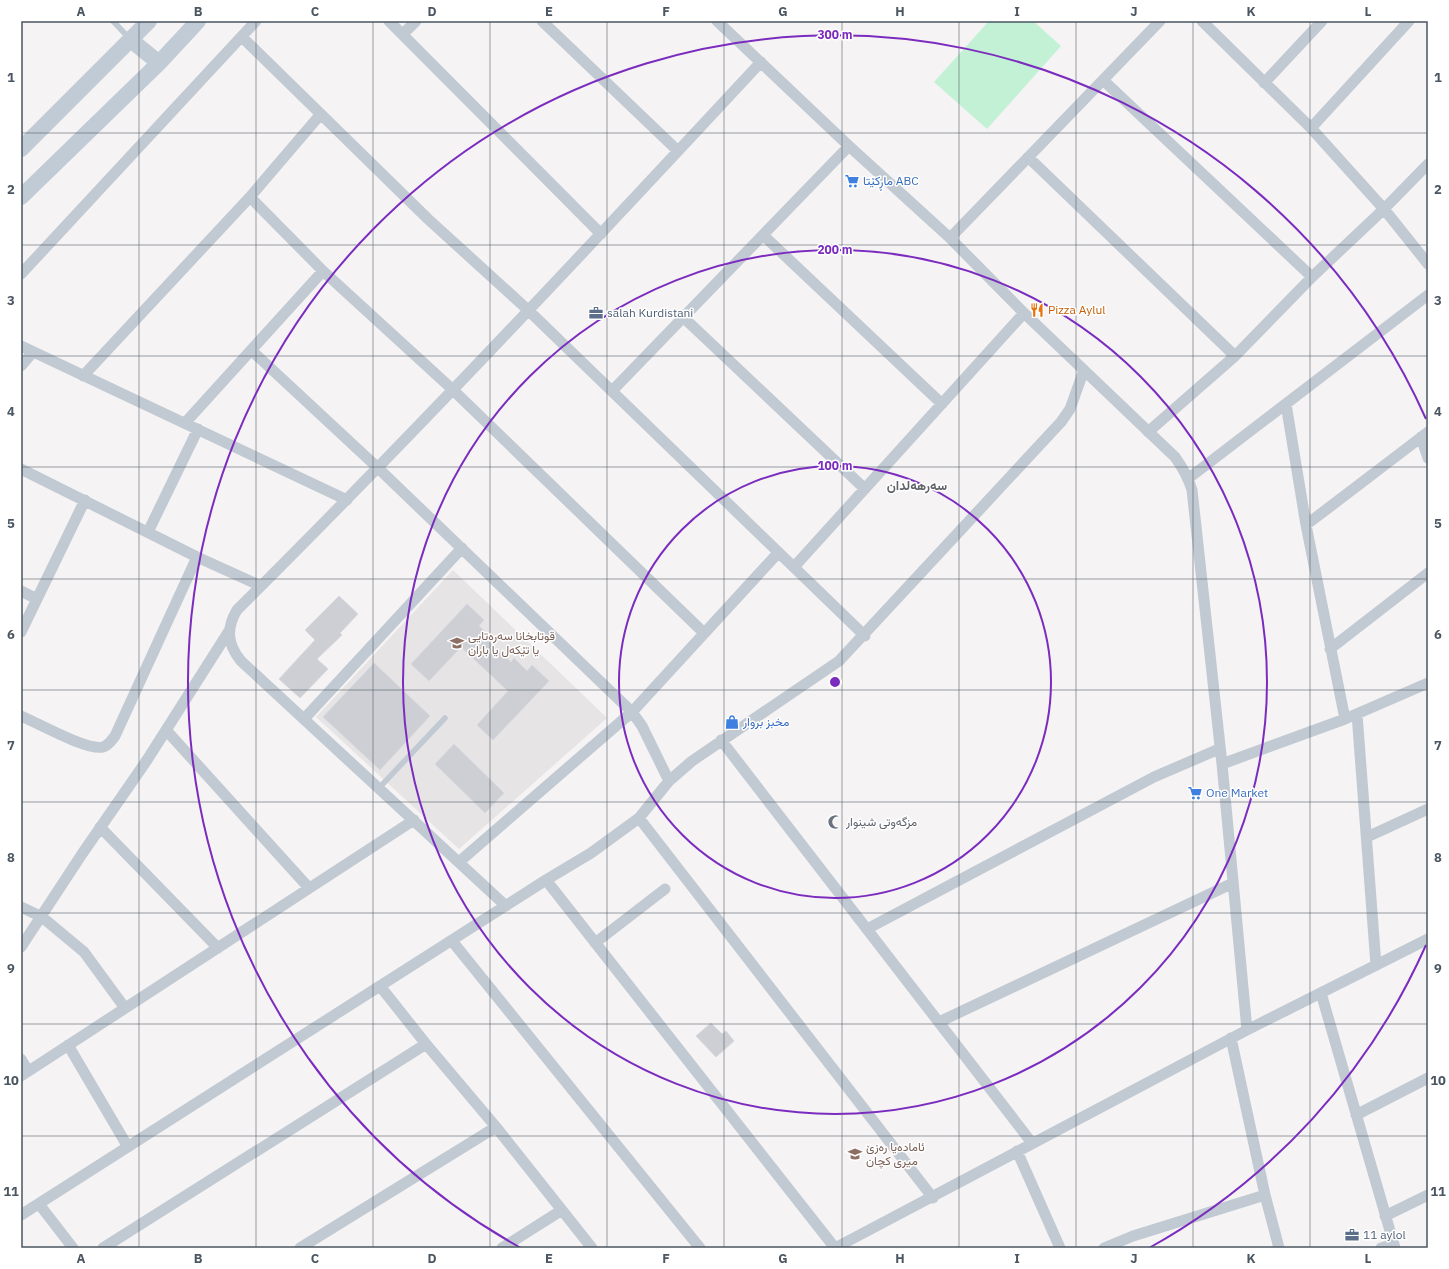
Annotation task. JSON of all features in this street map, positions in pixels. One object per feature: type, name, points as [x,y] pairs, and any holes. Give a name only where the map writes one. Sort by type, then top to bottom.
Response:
[{"type":"main road","points":[[21,149],[150,21]]},
{"type":"main road","points":[[21,197],[198,21]]},
{"type":"main road","points":[[131,40],[158,62]]},
{"type":"street","points":[[21,274],[256,21]]},
{"type":"street","points":[[389,21],[601,234]]},
{"type":"street","points":[[403,34],[416,21]]},
{"type":"street","points":[[542,21],[678,151]]},
{"type":"street","points":[[717,21],[849,146],[950,238],[1024,313],[1175,457],[1189,478],[1192,490],[1219,749],[1222,764],[1232,884],[1247,1030]]},
{"type":"street","points":[[950,238],[1160,21]]},
{"type":"street","points":[[1202,21],[1311,128],[1384,209],[1428,264]]},
{"type":"street","points":[[1264,83],[1322,21]]},
{"type":"street","points":[[1311,128],[1409,21]]},
{"type":"street","points":[[242,37],[428,219],[528,310],[865,636]]},
{"type":"street","points":[[21,946],[42,917],[100,827],[166,730],[228,631],[237,610],[378,468],[601,234],[761,62]]},
{"type":"street","points":[[1103,80],[1312,277]]},
{"type":"street","points":[[83,376],[250,197],[320,115]]},
{"type":"street","points":[[612,391],[849,146]]},
{"type":"street","points":[[1028,157],[1235,356]]},
{"type":"street","points":[[1148,432],[1235,356],[1312,277],[1384,209],[1428,164]]},
{"type":"street","points":[[250,197],[322,271],[452,389],[704,633]]},
{"type":"street","points":[[763,235],[942,404]]},
{"type":"street","points":[[185,423],[322,271]]},
{"type":"street","points":[[1189,478],[1428,295]]},
{"type":"street","points":[[794,567],[1024,313]]},
{"type":"street","points":[[684,317],[865,489]]},
{"type":"street","points":[[21,346],[347,500]]},
{"type":"street","points":[[251,350],[378,468],[632,712],[642,726],[669,781]]},
{"type":"street","points":[[21,366],[33,352]]},
{"type":"street","points":[[21,1216],[546,880],[591,853],[638,818],[669,781],[721,740],[839,661],[865,636],[1061,422],[1070,409],[1084,370]]},
{"type":"street","points":[[1286,404],[1306,524],[1345,719]]},
{"type":"street","points":[[148,532],[198,430]]},
{"type":"street","points":[[1306,524],[1425,435],[1428,458]]},
{"type":"street","points":[[21,469],[197,557],[262,586]]},
{"type":"street","points":[[21,632],[85,500]]},
{"type":"street","points":[[304,719],[462,548]]},
{"type":"street","points":[[459,862],[632,712],[778,553]]},
{"type":"street","points":[[21,716],[79,743],[96,747],[108,744],[115,736],[197,557]]},
{"type":"street","points":[[1330,649],[1428,573]]},
{"type":"street","points":[[21,591],[37,599]]},
{"type":"street","points":[[228,631],[230,643],[235,653],[241,660],[506,906]]},
{"type":"street","points":[[1222,764],[1345,719],[1428,683]]},
{"type":"street","points":[[1357,714],[1376,965]]},
{"type":"street","points":[[166,730],[309,888]]},
{"type":"street","points":[[721,740],[1032,1143]]},
{"type":"street","points":[[867,929],[1154,777],[1219,749]]},
{"type":"street","points":[[1367,837],[1428,809]]},
{"type":"street","points":[[638,818],[933,1198]]},
{"type":"street","points":[[21,1058],[25,1073],[414,820]]},
{"type":"street","points":[[100,827],[218,948]]},
{"type":"street","points":[[546,880],[835,1248],[933,1198],[1017,1151],[1231,1038],[1428,939]]},
{"type":"street","points":[[939,1022],[1232,884]]},
{"type":"street","points":[[595,943],[665,889]]},
{"type":"street","points":[[21,907],[42,917],[84,952],[125,1008]]},
{"type":"street","points":[[452,941],[700,1248]]},
{"type":"street","points":[[380,986],[426,1044],[496,1127],[592,1248]]},
{"type":"street","points":[[1321,993],[1394,1246],[1381,1248]]},
{"type":"street","points":[[1231,1038],[1265,1195],[1279,1248]]},
{"type":"street","points":[[103,1248],[426,1044]]},
{"type":"street","points":[[68,1045],[128,1147]]},
{"type":"street","points":[[1356,1115],[1428,1078]]},
{"type":"street","points":[[300,1248],[496,1127]]},
{"type":"street","points":[[1017,1151],[1060,1248]]},
{"type":"street","points":[[1104,1248],[1133,1236],[1265,1195]]},
{"type":"street","points":[[1385,1216],[1428,1195]]},
{"type":"street","points":[[38,1204],[73,1248]]},
{"type":"street","points":[[502,1248],[562,1210]]},
{"type":"lane","points":[[113,21],[131,40]]},
{"type":"lane","points":[[379,788],[445,718]]},
{"type":"shaded area","name":"قوتابخانا سەرەتایی یا تێکەل یا باران","points":[[453,570],[607,718],[459,849],[316,717]]},
{"type":"green space","points":[[989,21],[1033,21],[1061,46],[987,129],[934,82]]},
{"type":"building","points":[[339,596],[358,614],[340,633],[342,635],[317,659],[328,669],[300,698],[279,679],[315,640],[305,630]]},
{"type":"building","points":[[467,604],[484,620],[479,626],[491,637],[488,641],[511,662],[514,658],[527,671],[532,665],[549,681],[493,740],[477,725],[508,691],[461,647],[429,681],[411,664]]},
{"type":"building","points":[[374,663],[430,716],[380,770],[323,717]]},
{"type":"building","points":[[454,744],[504,793],[485,813],[435,764]]},
{"type":"building","points":[[711,1023],[722,1034],[726,1031],[734,1041],[716,1057],[696,1036]]},
{"type":"place","name":"ماڕکێتا ABC","points":[[852,181]]},
{"type":"place","name":"Pizza Aylul","points":[[1037,310]]},
{"type":"place","name":"salah Kurdistani","points":[[596,313]]},
{"type":"place","name":"قوتابخانا سەرەتایی یا تێکەل یا باران","points":[[457,643]]},
{"type":"place","name":"مخبز بروار","points":[[732,722]]},
{"type":"place","name":"One Market","points":[[1195,793]]},
{"type":"place","name":"مزگەوتی شينوار","points":[[835,822]]},
{"type":"place","name":"ئامادەيا رەزێ ميرى كچان","points":[[855,1154]]},
{"type":"place","name":"11 aylol","points":[[1352,1235]]},
{"type":"district","name":"سەرهەلدان","points":[[917,485]]}]
